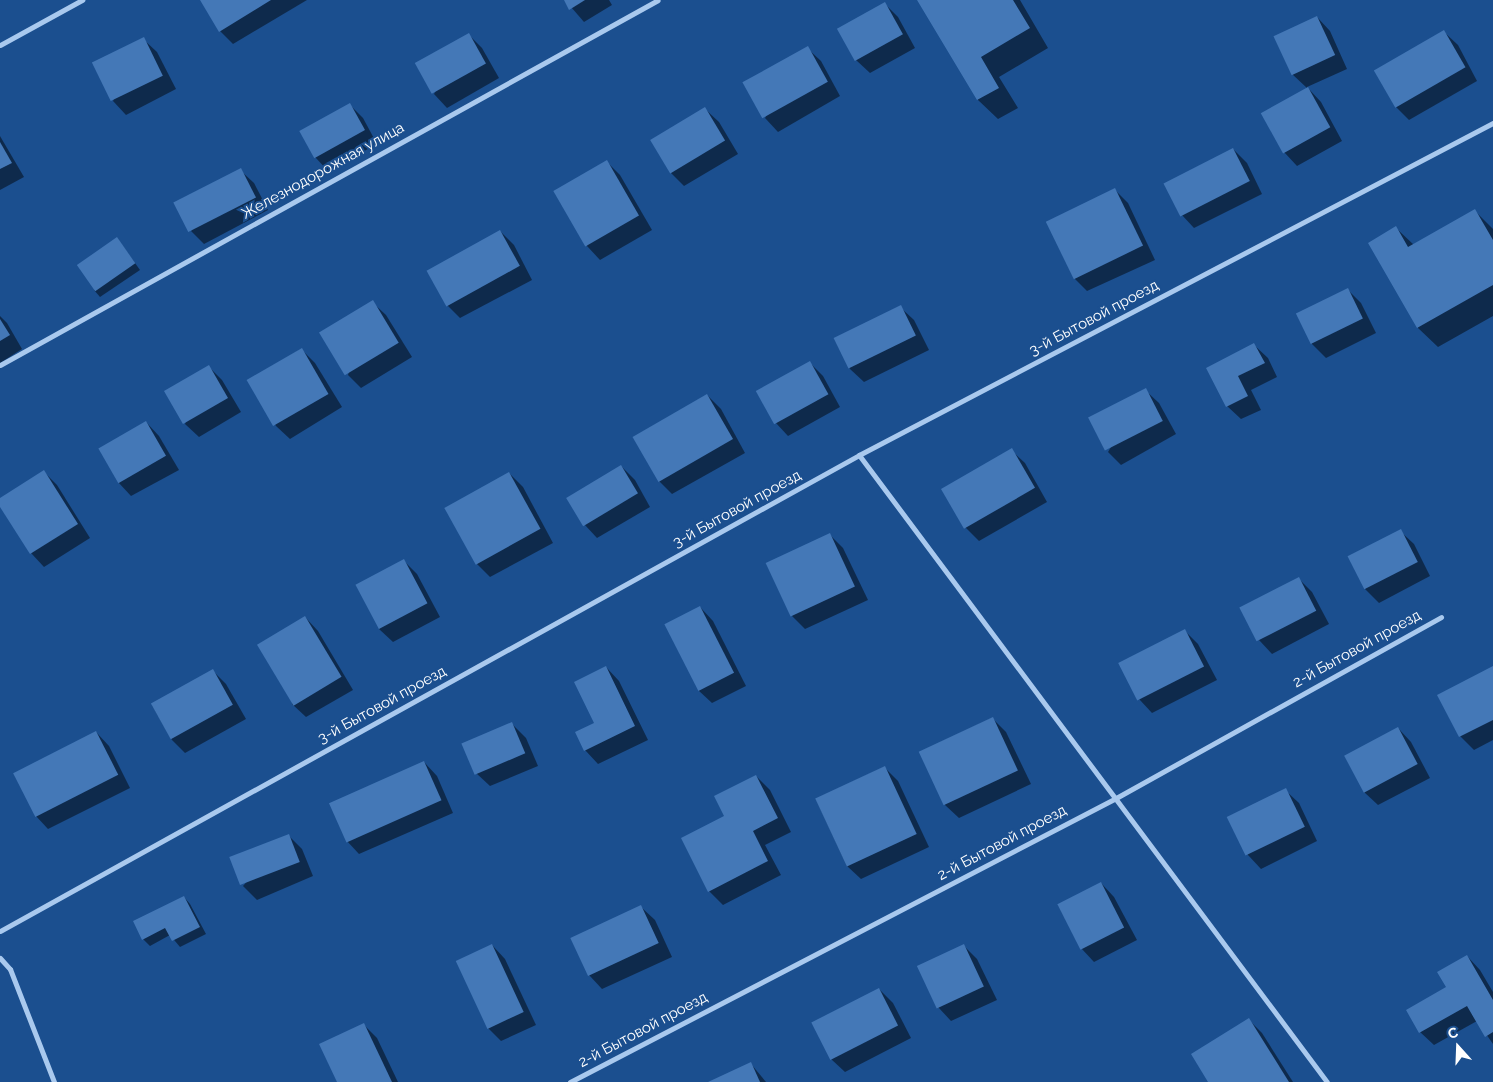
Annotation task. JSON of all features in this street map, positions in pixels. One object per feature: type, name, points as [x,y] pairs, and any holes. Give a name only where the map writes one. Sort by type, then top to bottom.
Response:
[{"type":"street","points":[[0,45],[82,0]]},
{"type":"street","name":"Железнодорожная улица","points":[[0,365],[658,0]]},
{"type":"street","name":"3-й Бытовой проезд","points":[[0,931],[860,455],[1493,123]]},
{"type":"street","points":[[860,455],[1327,1082]]},
{"type":"street","name":"2-й Бытовой проезд","points":[[570,1082],[1116,798],[1441,617]]},
{"type":"street","points":[[0,958],[10,969],[54,1082]]},
{"type":"building","points":[[200,0],[271,0],[219,32]]},
{"type":"building","points":[[564,0],[585,0],[569,10]]},
{"type":"building","points":[[917,0],[1013,0],[1030,28],[981,57],[999,88],[977,100]]},
{"type":"building","points":[[885,2],[903,34],[855,61],[837,29]]},
{"type":"building","points":[[1317,16],[1335,55],[1292,75],[1273,36]]},
{"type":"building","points":[[1444,30],[1466,67],[1395,108],[1374,70]]},
{"type":"building","points":[[469,33],[486,64],[432,94],[415,63]]},
{"type":"building","points":[[144,37],[163,76],[111,101],[92,62]]},
{"type":"building","points":[[808,46],[828,82],[762,118],[742,82]]},
{"type":"building","points":[[1308,87],[1330,127],[1283,153],[1261,113]]},
{"type":"building","points":[[350,103],[365,130],[314,158],[299,131]]},
{"type":"building","points":[[705,107],[725,140],[670,173],[650,140]]},
{"type":"building","points":[[0,142],[12,163],[0,169]]},
{"type":"building","points":[[1233,148],[1250,181],[1180,216],[1164,183]]},
{"type":"building","points":[[607,160],[639,215],[585,246],[553,191]]},
{"type":"building","points":[[241,168],[256,197],[188,232],[173,203]]},
{"type":"building","points":[[1115,188],[1143,246],[1074,279],[1046,222]]},
{"type":"building","points":[[1475,209],[1493,240],[1493,285],[1417,328],[1368,243],[1396,226],[1408,247]]},
{"type":"building","points":[[500,230],[520,266],[446,307],[427,271]]},
{"type":"building","points":[[117,237],[135,263],[95,291],[77,265]]},
{"type":"building","points":[[1348,288],[1363,319],[1311,344],[1296,313]]},
{"type":"building","points":[[373,300],[399,343],[345,375],[319,332]]},
{"type":"building","points":[[901,305],[916,336],[848,368],[834,338]]},
{"type":"building","points":[[0,319],[10,335],[0,341]]},
{"type":"building","points":[[1254,343],[1265,363],[1238,376],[1248,396],[1226,407],[1206,368]]},
{"type":"building","points":[[302,348],[328,394],[273,426],[247,380]]},
{"type":"building","points":[[810,361],[828,394],[774,424],[756,391]]},
{"type":"building","points":[[209,365],[228,398],[183,424],[164,391]]},
{"type":"building","points":[[1146,388],[1163,421],[1105,450],[1088,418]]},
{"type":"building","points":[[707,394],[733,439],[659,482],[633,437]]},
{"type":"building","points":[[146,421],[166,456],[118,483],[98,449]]},
{"type":"building","points":[[1012,448],[1035,488],[964,529],[941,489]]},
{"type":"building","points":[[621,465],[638,493],[583,526],[566,498]]},
{"type":"building","points":[[44,470],[78,524],[30,554],[0,507],[0,498]]},
{"type":"building","points":[[509,472],[541,529],[476,565],[444,508]]},
{"type":"building","points":[[1401,529],[1418,562],[1364,589],[1348,556]]},
{"type":"building","points":[[830,533],[855,586],[791,616],[766,563]]},
{"type":"building","points":[[404,559],[427,603],[379,629],[355,585]]},
{"type":"building","points":[[1299,577],[1316,611],[1257,641],[1239,607]]},
{"type":"building","points":[[700,606],[734,673],[698,691],[664,624]]},
{"type":"building","points":[[305,616],[342,677],[294,706],[257,645]]},
{"type":"building","points":[[1185,629],[1204,666],[1137,700],[1118,663]]},
{"type":"building","points":[[606,666],[635,726],[584,751],[575,732],[594,723],[574,682]]},
{"type":"building","points":[[1493,666],[1493,720],[1459,737],[1437,695]]},
{"type":"building","points":[[213,669],[233,705],[171,739],[151,703]]},
{"type":"building","points":[[993,717],[1018,770],[944,805],[919,752]]},
{"type":"building","points":[[512,722],[525,753],[475,775],[461,743]]},
{"type":"building","points":[[1398,727],[1418,764],[1364,793],[1344,756]]},
{"type":"building","points":[[96,731],[118,775],[35,817],[13,773]]},
{"type":"building","points":[[424,761],[441,800],[346,843],[329,803]]},
{"type":"building","points":[[885,766],[917,834],[847,867],[815,799]]},
{"type":"building","points":[[756,775],[778,818],[753,831],[768,861],[708,892],[681,838],[724,816],[714,796]]},
{"type":"building","points":[[1286,788],[1305,827],[1246,856],[1227,817]]},
{"type":"building","points":[[289,834],[300,862],[240,885],[229,857]]},
{"type":"building","points":[[1101,882],[1124,927],[1080,950],[1057,904]]},
{"type":"building","points":[[184,896],[200,927],[172,941],[165,928],[142,940],[133,921]]},
{"type":"building","points":[[641,905],[659,943],[588,976],[570,938]]},
{"type":"building","points":[[492,944],[524,1012],[487,1029],[456,961]]},
{"type":"building","points":[[964,944],[984,987],[937,1009],[917,966]]},
{"type":"building","points":[[1467,955],[1493,1000],[1493,1032],[1485,1037],[1467,1006],[1419,1033],[1406,1010],[1446,987],[1437,972]]},
{"type":"building","points":[[879,988],[898,1025],[830,1060],[811,1023]]},
{"type":"building","points":[[1249,1018],[1289,1082],[1208,1082],[1191,1054]]},
{"type":"building","points":[[364,1023],[392,1082],[337,1082],[319,1044]]},
{"type":"building","points":[[751,1062],[760,1082],[708,1082]]}]
